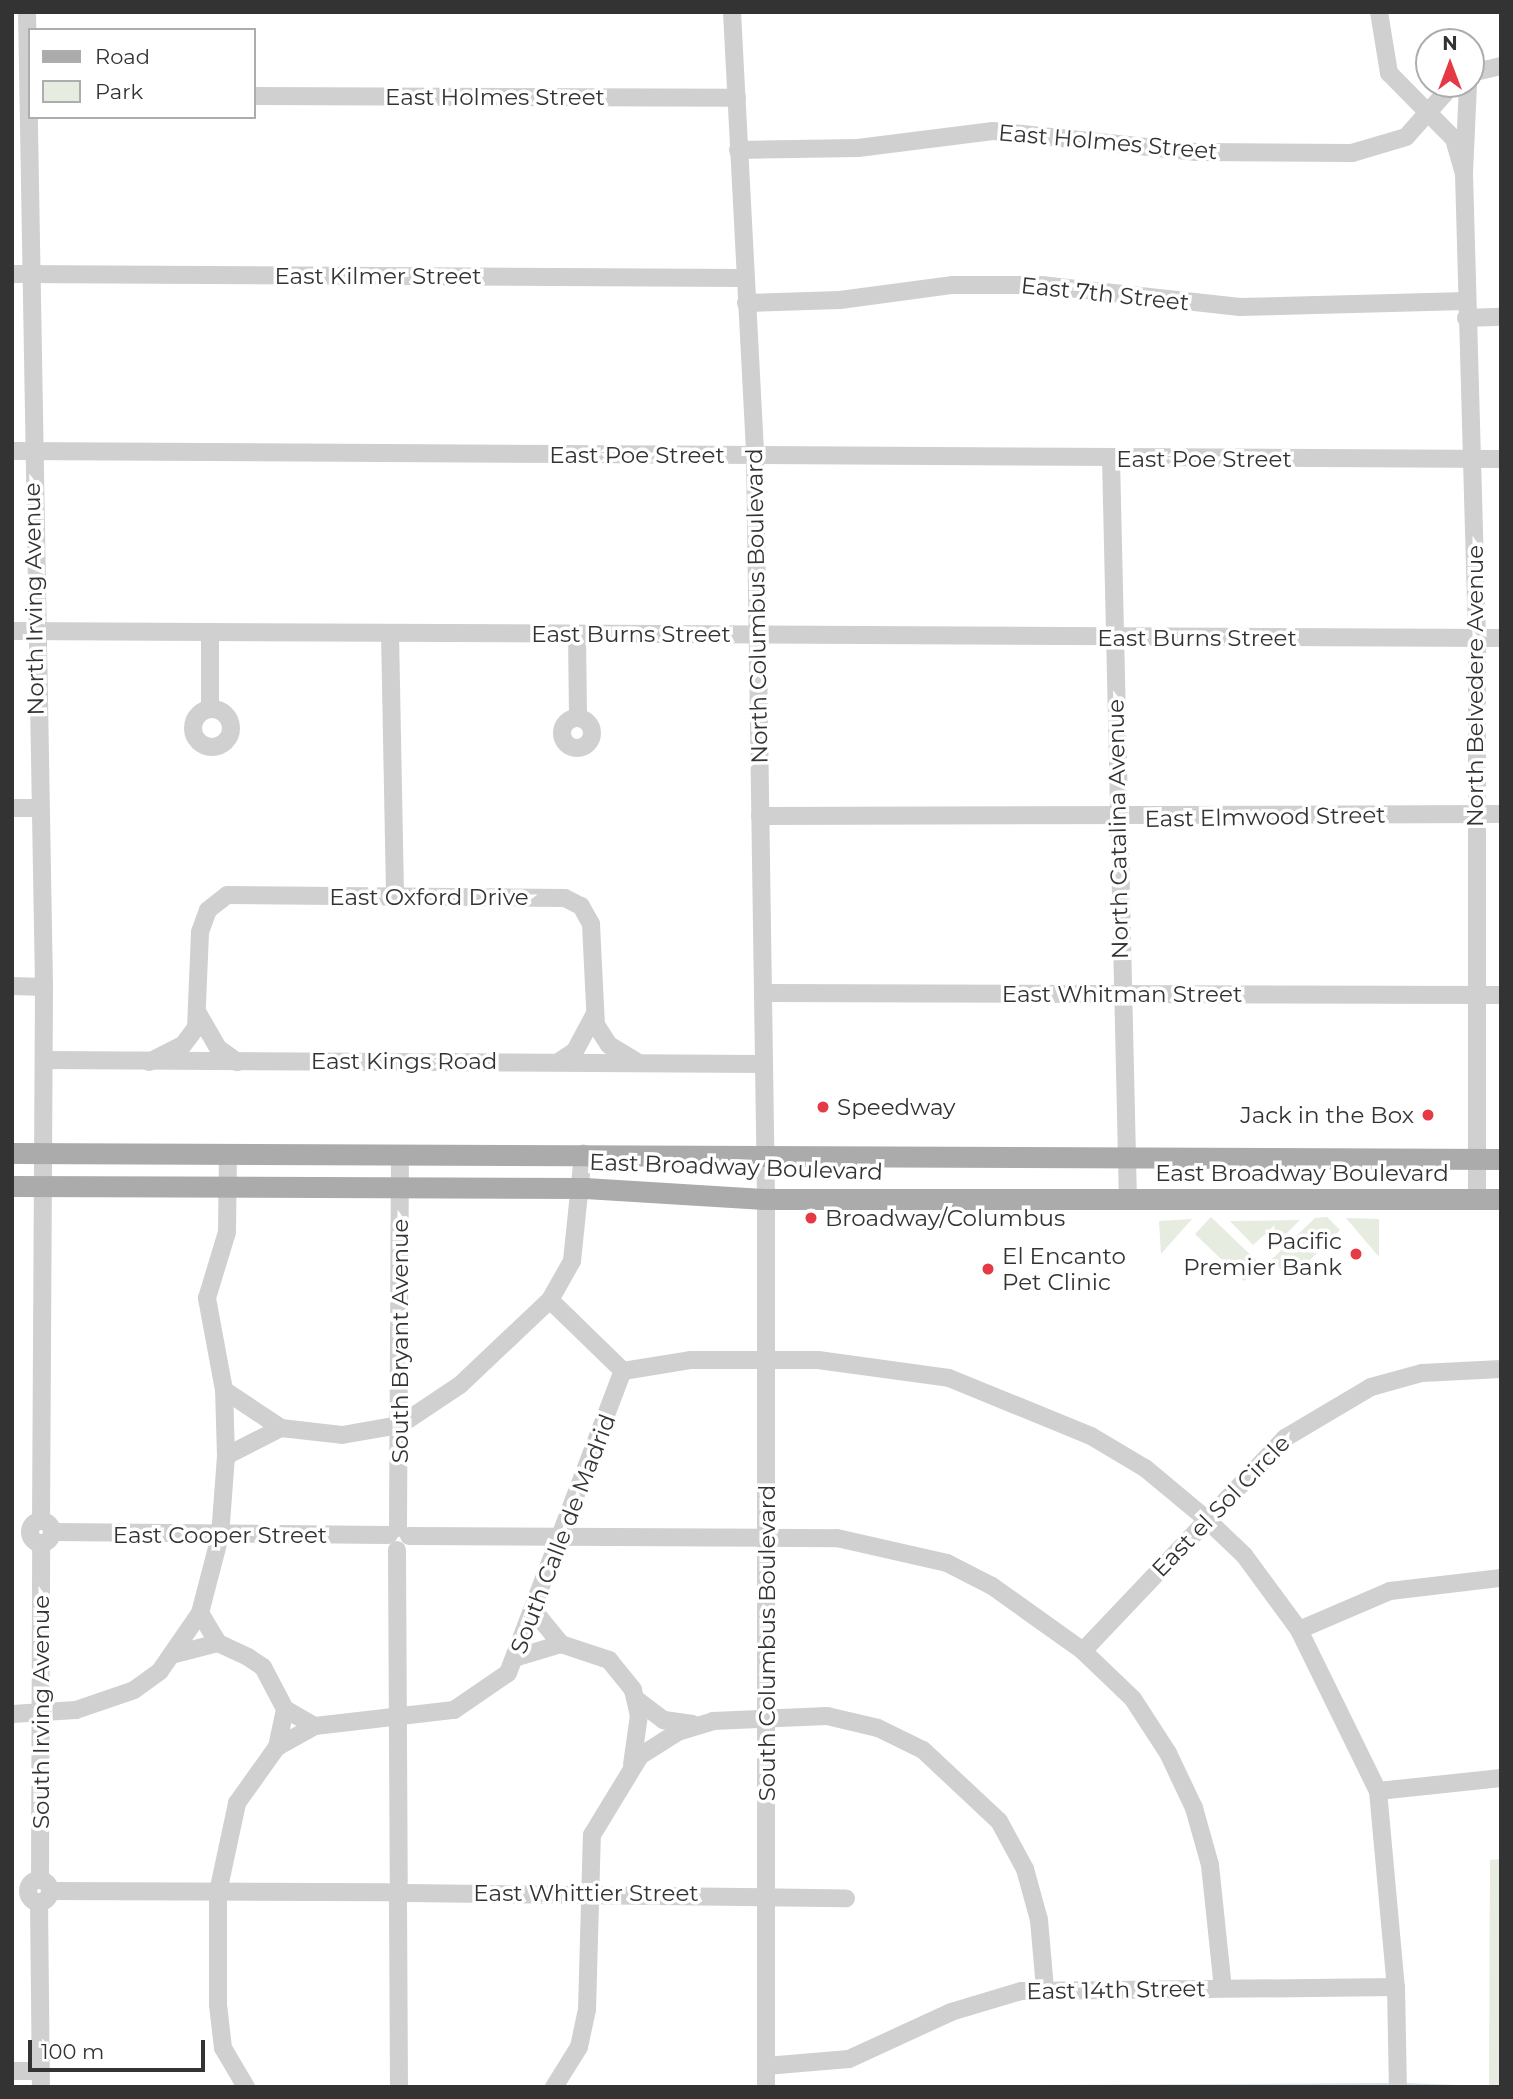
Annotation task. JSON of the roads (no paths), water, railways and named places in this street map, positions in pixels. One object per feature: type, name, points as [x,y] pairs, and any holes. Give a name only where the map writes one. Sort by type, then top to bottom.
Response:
[{"type":"main road","name":"East Broadway Boulevard","points":[[12,1153],[583,1154],[764,1159],[1491,1159]]},
{"type":"main road","name":"East Broadway Boulevard","points":[[12,1186],[584,1188],[766,1199],[1501,1199]]},
{"type":"street","name":"North Irving Avenue","points":[[27,12],[24,95],[31,274],[34,631],[44,987],[45,1186]]},
{"type":"street","name":"North Columbus Boulevard","points":[[732,12],[755,456],[766,1199]]},
{"type":"street","name":"North Belvedere Avenue","points":[[1379,12],[1390,73],[1454,139],[1464,173]]},
{"type":"street","name":"East Holmes Street","points":[[256,96],[737,98]]},
{"type":"street","name":"East Holmes Street","points":[[738,149],[858,148],[993,131],[1195,152],[1352,153],[1406,137],[1440,98]]},
{"type":"street","name":"North Belvedere Avenue","points":[[1467,98],[1464,173],[1477,639],[1475,814],[1481,996],[1491,1159],[1477,1199]]},
{"type":"street","name":"East Kilmer Street","points":[[12,274],[744,278]]},
{"type":"street","name":"East 7th Street","points":[[746,303],[840,300],[953,285],[1052,286],[1240,307],[1466,310],[1501,317]]},
{"type":"street","name":"East Poe Street","points":[[12,451],[1501,458]]},
{"type":"street","name":"North Catalina Avenue","points":[[1111,458],[1121,994],[1128,1199]]},
{"type":"street","name":"East Burns Street","points":[[12,631],[1501,638]]},
{"type":"street","points":[[210,633],[210,709]]},
{"type":"street","points":[[390,633],[395,897]]},
{"type":"street","points":[[577,634],[578,718]]},
{"type":"street","points":[[12,808],[37,808]]},
{"type":"street","name":"East Elmwood Street","points":[[761,816],[1119,818],[1501,814]]},
{"type":"street","name":"East Oxford Drive","points":[[149,1062],[183,1045],[199,1015],[200,932],[208,910],[227,895],[565,898],[581,906],[594,943],[594,1016],[609,1045],[636,1061]]},
{"type":"street","points":[[12,986],[44,987]]},
{"type":"street","name":"East Whitman Street","points":[[763,992],[1501,995]]},
{"type":"street","points":[[199,1015],[218,1048],[237,1062]]},
{"type":"street","points":[[560,1061],[575,1051],[594,1016]]},
{"type":"street","name":"East Kings Road","points":[[44,1060],[636,1061],[763,1064]]},
{"type":"street","points":[[12,1714],[40,1714],[107,1703],[160,1671],[175,1654],[200,1613],[220,1536],[226,1456],[225,1390],[207,1298],[227,1232],[228,1153]]},
{"type":"street","name":"South Bryant Avenue","points":[[399,2087],[400,1154]]},
{"type":"street","points":[[225,1390],[281,1428],[342,1435],[400,1425],[458,1387],[550,1300],[572,1261],[584,1188],[583,1154]]},
{"type":"street","name":"South Irving Avenue","points":[[41,2079],[34,1891],[40,1714],[35,1532],[45,1186]]},
{"type":"street","name":"South Columbus Boulevard","points":[[766,1199],[766,2087]]},
{"type":"street","points":[[550,1300],[624,1371],[690,1360],[766,1359],[884,1365],[996,1395],[1091,1436],[1145,1468],[1205,1518],[1244,1555],[1299,1630],[1378,1791],[1396,1987],[1398,2087]]},
{"type":"street","name":"East el Sol Circle","points":[[1083,1651],[1205,1518],[1284,1438],[1329,1409],[1422,1373],[1501,1369]]},
{"type":"street","name":"South Calle de Madrid","points":[[246,2087],[223,2048],[218,1892],[237,1803],[278,1747],[315,1726],[463,1706],[497,1684],[518,1657],[624,1371]]},
{"type":"street","points":[[226,1456],[281,1428]]},
{"type":"street","name":"East Cooper Street","points":[[35,1532],[220,1536],[837,1538],[947,1563],[1037,1612],[1133,1699],[1194,1808],[1219,1916],[1223,1988]]},
{"type":"street","points":[[1299,1630],[1390,1591],[1501,1578]]},
{"type":"street","points":[[534,1611],[561,1644],[609,1660],[637,1700],[664,1720],[703,1725]]},
{"type":"street","points":[[200,1613],[218,1643],[263,1668],[285,1709],[315,1726]]},
{"type":"street","points":[[175,1654],[218,1643]]},
{"type":"street","points":[[518,1657],[561,1644]]},
{"type":"street","points":[[632,1765],[637,1700]]},
{"type":"street","points":[[278,1747],[285,1709]]},
{"type":"street","points":[[554,2087],[579,2047],[587,2010],[587,1894],[592,1835],[632,1765],[678,1732],[703,1725],[767,1714],[827,1716],[877,1728],[923,1750],[967,1787],[999,1821],[1025,1869],[1039,1920],[1045,1989]]},
{"type":"street","points":[[1378,1791],[1501,1778]]},
{"type":"street","name":"East Whittier Street","points":[[34,1891],[766,1894],[846,1898]]},
{"type":"street","name":"East 14th Street","points":[[766,2066],[849,2059],[975,2003],[1045,1989],[1396,1987]]},
{"type":"street","points":[[12,2071],[41,2079]]},
{"type":"waterway","points":[[1035,2087],[1393,2085]]},
{"type":"waterway","points":[[1404,2085],[1458,2087]]},
{"type":"place","name":"Speedway","points":[[823,1107]]},
{"type":"place","name":"Jack in the Box","points":[[1428,1115]]},
{"type":"place","name":"Broadway/Columbus","points":[[811,1218]]},
{"type":"place","name":"Pacific Premier Bank","points":[[1356,1254]]},
{"type":"place","name":"El Encanto Pet Clinic","points":[[988,1269]]}]
